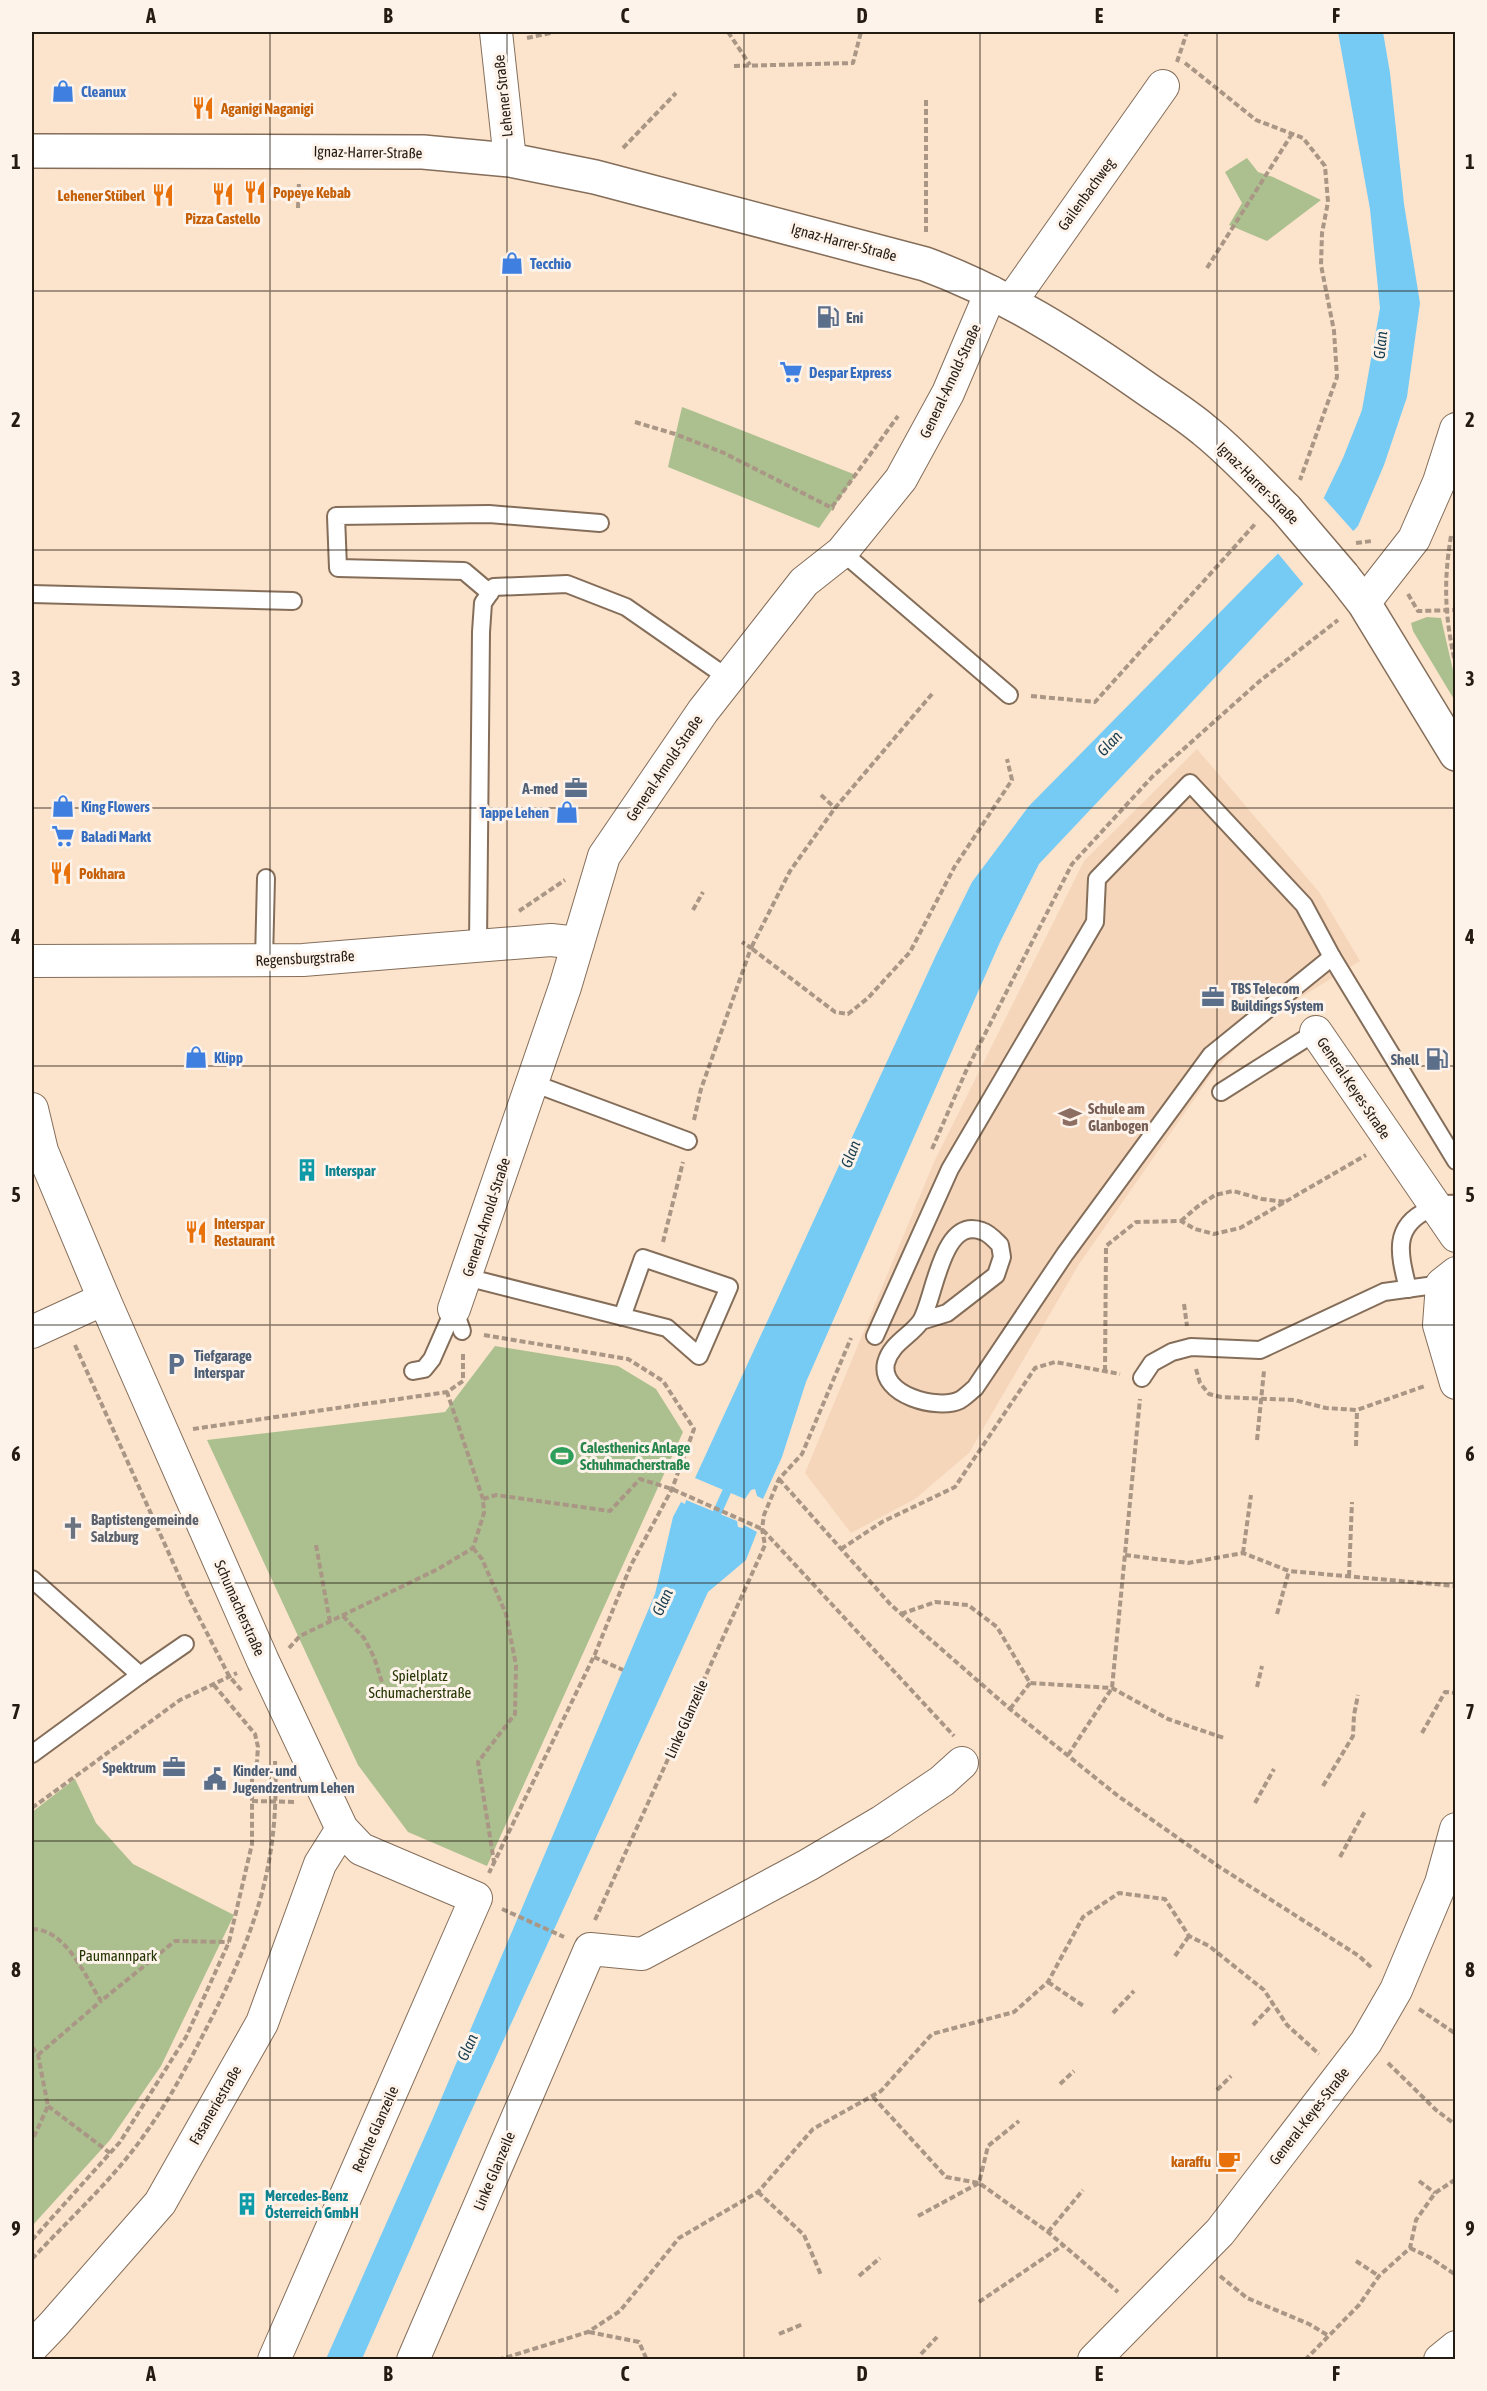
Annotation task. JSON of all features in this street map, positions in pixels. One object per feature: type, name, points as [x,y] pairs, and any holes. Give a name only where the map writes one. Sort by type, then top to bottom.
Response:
[{"type":"main road","name":"Ignaz-Harrer-Straße","points":[[32,151],[423,152],[510,160],[606,180],[925,264],[963,278],[1108,362],[1204,430],[1283,507],[1364,603],[1455,754]]},
{"type":"street","name":"Lehener Straße","points":[[509,35],[510,160]]},
{"type":"street","name":"Gailenbachweg","points":[[1001,298],[1163,86]]},
{"type":"street","name":"General-Arnold-Straße","points":[[458,1320],[466,1277],[578,943],[604,856],[728,678],[804,582],[850,541],[901,479],[1001,298]]},
{"type":"street","points":[[1364,603],[1414,539],[1439,482],[1455,429]]},
{"type":"street","name":"Regensburgstraße","points":[[32,961],[303,960],[551,939],[578,943]]},
{"type":"street","name":"General-Keyes-Straße","points":[[1316,1032],[1390,1140],[1445,1206],[1455,1236]]},
{"type":"street","name":"Schumacherstraße","points":[[32,1109],[42,1151],[104,1299],[263,1661],[342,1829],[361,1848],[489,1904]]},
{"type":"street","points":[[1449,1279],[1439,1325],[1455,1381]]},
{"type":"street","points":[[32,1332],[104,1299]]},
{"type":"street","points":[[580,1944],[642,1954],[808,1865],[881,1822],[942,1781],[962,1762]]},
{"type":"street","name":"Fasaneriestraße","points":[[32,2347],[62,2316],[160,2203],[262,2023],[320,1864],[342,1829]]},
{"type":"street","name":"General-Keyes-Straße","points":[[1094,2360],[1220,2232],[1370,2035],[1396,1990],[1441,1883],[1455,1829]]},
{"type":"street","name":"Rechte Glanzeile","points":[[274,2360],[489,1904]]},
{"type":"street","name":"Linke Glanzeile","points":[[413,2360],[580,1944]]},
{"type":"street","points":[[1440,2360],[1455,2347]]},
{"type":"lane","points":[[490,593],[464,571],[338,568],[336,516],[489,514],[600,523]]},
{"type":"lane","points":[[850,541],[1009,695]]},
{"type":"lane","points":[[478,945],[481,632],[483,603],[495,587],[567,585],[626,607],[728,678]]},
{"type":"lane","points":[[32,594],[293,601]]},
{"type":"lane","points":[[875,1336],[950,1169],[1095,922],[1097,879],[1190,783],[1304,905],[1332,957],[1455,1161]]},
{"type":"lane","points":[[264,960],[266,878]]},
{"type":"lane","points":[[921,1321],[948,1246],[959,1234],[973,1229],[984,1232],[1000,1245],[1002,1257],[996,1275],[948,1313],[921,1321],[892,1348],[886,1364],[888,1378],[900,1392],[915,1400],[938,1403],[960,1400],[975,1388],[1065,1254],[1211,1055],[1332,957]]},
{"type":"lane","name":"General-Keyes-Straße","points":[[1221,1092],[1316,1032]]},
{"type":"lane","points":[[530,1082],[688,1141]]},
{"type":"lane","points":[[1408,1289],[1402,1262],[1401,1234],[1414,1216],[1445,1206]]},
{"type":"lane","points":[[466,1277],[622,1317],[667,1328],[699,1356],[729,1287],[643,1258],[622,1317]]},
{"type":"lane","points":[[1142,1378],[1152,1363],[1172,1352],[1191,1347],[1260,1350],[1384,1292],[1449,1279]]},
{"type":"lane","points":[[413,1371],[424,1369],[458,1320]]},
{"type":"lane","points":[[32,1579],[140,1675]]},
{"type":"lane","points":[[32,1754],[185,1644]]},
{"type":"path","points":[[509,35],[555,32]]},
{"type":"path","points":[[728,32],[751,66]]},
{"type":"path","points":[[734,66],[853,63],[861,32]]},
{"type":"path","points":[[1009,695],[1095,702],[1258,521],[1283,507],[1337,376],[1334,331],[1321,265],[1322,233],[1328,202],[1325,166],[1303,138],[1256,120],[1180,58]]},
{"type":"path","points":[[623,148],[676,93]]},
{"type":"path","points":[[925,264],[926,98]]},
{"type":"path","points":[[1207,268],[1293,134]]},
{"type":"path","points":[[832,507],[903,410]]},
{"type":"path","points":[[635,422],[675,434],[724,453],[832,507],[850,541]]},
{"type":"path","points":[[1452,530],[1445,587],[1445,610],[1455,666]]},
{"type":"path","points":[[1455,595],[1455,614]]},
{"type":"path","points":[[658,1263],[701,1089],[751,948],[790,871],[835,808],[932,694]]},
{"type":"path","points":[[742,942],[835,1012],[849,1014],[868,998],[910,952],[955,866],[1012,780],[1007,759]]},
{"type":"path","points":[[820,795],[835,808]]},
{"type":"path","points":[[967,835],[973,838]]},
{"type":"path","points":[[516,913],[604,856]]},
{"type":"path","points":[[693,910],[704,892]]},
{"type":"path","points":[[903,947],[910,952]]},
{"type":"path","points":[[1105,1371],[1106,1246],[1136,1222],[1181,1221],[1195,1229],[1214,1234],[1240,1228],[1390,1140]]},
{"type":"path","points":[[1181,1221],[1215,1195],[1233,1191],[1262,1199],[1286,1202]]},
{"type":"path","points":[[1184,1304],[1200,1383],[1209,1394],[1221,1397],[1294,1400],[1326,1408],[1357,1410],[1420,1388],[1455,1381]]},
{"type":"path","points":[[63,1318],[189,1598],[229,1676],[243,1692]]},
{"type":"path","points":[[163,1433],[447,1392],[463,1381],[458,1320],[628,1359],[663,1382],[694,1429],[672,1489],[631,1565],[594,1657],[494,1862]]},
{"type":"path","points":[[1257,1440],[1264,1373],[1260,1350]]},
{"type":"path","points":[[841,1549],[882,1522],[955,1487],[1035,1368],[1055,1362],[1142,1378],[1112,1688],[1068,1755]]},
{"type":"path","points":[[286,1651],[300,1636],[438,1569],[473,1548],[484,1513],[483,1499],[447,1392]]},
{"type":"path","points":[[1356,1446],[1357,1410]]},
{"type":"path","points":[[483,1499],[496,1495],[609,1511],[640,1479],[672,1489],[762,1529],[960,1742],[962,1762]]},
{"type":"path","points":[[779,1479],[901,1614],[1010,1709],[1118,1796],[1218,1866],[1359,1956],[1396,1990],[1455,2034]]},
{"type":"path","name":"Linke Glanzeile","points":[[580,1944],[593,1925],[765,1545],[762,1529],[765,1512],[775,1489]]},
{"type":"path","points":[[1243,1553],[1251,1495]]},
{"type":"path","points":[[1349,1576],[1352,1502]]},
{"type":"path","points":[[316,1545],[330,1622]]},
{"type":"path","points":[[473,1548],[482,1559],[506,1614],[516,1665],[515,1714],[478,1762],[494,1862],[489,1904],[580,1944]]},
{"type":"path","points":[[1125,1555],[1188,1563],[1243,1553],[1289,1571],[1455,1586]]},
{"type":"path","points":[[1276,1614],[1289,1571]]},
{"type":"path","points":[[901,1614],[935,1602],[968,1605],[997,1627],[1030,1683]]},
{"type":"path","points":[[343,1615],[364,1638],[374,1657],[387,1698]]},
{"type":"path","points":[[594,1657],[623,1670]]},
{"type":"path","points":[[1257,1687],[1262,1666]]},
{"type":"path","points":[[32,1808],[180,1700],[229,1676]]},
{"type":"path","points":[[1030,1683],[1112,1688],[1168,1719],[1224,1738]]},
{"type":"path","points":[[1010,1709],[1030,1683]]},
{"type":"path","points":[[32,2240],[120,2142],[186,2037],[229,1942],[252,1844],[252,1777],[258,1761],[258,1747],[255,1734],[213,1684]]},
{"type":"path","points":[[1422,1732],[1445,1692],[1455,1693]]},
{"type":"path","points":[[1323,1786],[1353,1736],[1358,1695]]},
{"type":"path","points":[[32,2259],[121,2164],[147,2132],[182,2075],[244,1951],[263,1895],[271,1851],[277,1801],[275,1750]]},
{"type":"path","points":[[1255,1803],[1274,1769]]},
{"type":"path","points":[[252,1800],[277,1801]]},
{"type":"path","points":[[1340,1857],[1365,1811]]},
{"type":"path","points":[[498,2360],[588,2332],[620,2311],[679,2238],[758,2192],[813,2129],[881,2091],[932,2034],[1014,2012],[1048,1982],[1083,1917],[1119,1893],[1166,1899],[1188,1936],[1209,1946],[1264,1990],[1287,2025],[1342,2074]]},
{"type":"path","points":[[32,1929],[43,1929],[66,1948],[101,2001]]},
{"type":"path","points":[[1175,1956],[1188,1936]]},
{"type":"path","points":[[38,2055],[175,1941],[229,1942]]},
{"type":"path","points":[[1048,1982],[1085,2007]]},
{"type":"path","points":[[1113,2013],[1134,1990]]},
{"type":"path","points":[[1253,2025],[1273,2004]]},
{"type":"path","points":[[1370,2035],[1436,2110],[1455,2125]]},
{"type":"path","points":[[32,2047],[38,2055],[48,2106],[32,2141]]},
{"type":"path","points":[[1060,2085],[1074,2071]]},
{"type":"path","points":[[1217,2090],[1231,2076]]},
{"type":"path","points":[[873,2097],[946,2177],[979,2183],[1048,2232],[1142,2312]]},
{"type":"path","points":[[48,2106],[110,2152]]},
{"type":"path","points":[[918,2216],[979,2183],[988,2146],[1018,2121]]},
{"type":"path","points":[[1305,2360],[1359,2305],[1379,2276],[1410,2248],[1416,2220],[1435,2193],[1455,2179]]},
{"type":"path","points":[[1419,2181],[1435,2193]]},
{"type":"path","points":[[1048,2232],[1083,2190]]},
{"type":"path","points":[[758,2192],[804,2235],[821,2275]]},
{"type":"path","points":[[979,2302],[1063,2245]]},
{"type":"path","points":[[1410,2248],[1429,2256],[1455,2276]]},
{"type":"path","points":[[1196,2257],[1247,2298],[1309,2324],[1329,2336]]},
{"type":"path","points":[[859,2276],[880,2258]]},
{"type":"path","points":[[1356,2261],[1379,2276]]},
{"type":"path","points":[[779,2334],[803,2324]]},
{"type":"path","points":[[588,2332],[639,2342],[647,2360]]},
{"type":"path","points":[[921,2354],[937,2337]]},
{"type":"shaded area","name":"Schule am Glanbogen","points":[[1197,749],[1319,892],[1360,961],[1262,1021],[1214,1071],[1079,1264],[969,1453],[915,1499],[851,1533],[805,1473],[934,1162],[1084,861]]},
{"type":"green space","points":[[1247,158],[1258,172],[1321,200],[1267,241],[1229,225],[1242,203],[1225,172]]},
{"type":"green space","points":[[682,407],[856,475],[819,528],[668,467]]},
{"type":"green space","points":[[1427,617],[1441,618],[1455,679],[1455,701],[1413,631],[1411,623]]},
{"type":"green space","name":"Spielplatz Schumacherstraße","points":[[495,1346],[618,1366],[656,1389],[683,1432],[487,1866],[408,1832],[358,1765],[207,1440],[445,1412]]},
{"type":"green space","name":"Paumannpark","points":[[75,1779],[96,1823],[133,1864],[234,1915],[161,2066],[110,2140],[32,2226],[32,1812]]},
{"type":"water","points":[[1338,32],[1383,32],[1390,73],[1404,204],[1420,303],[1407,397],[1384,465],[1358,526],[1039,864],[1000,942],[806,1382],[782,1457],[763,1499],[757,1496],[755,1489],[751,1490],[745,1499],[695,1478],[937,953],[972,882],[1029,806],[1315,516],[1343,458],[1362,410],[1380,308],[1370,209]]},
{"type":"water","points":[[686,1500],[737,1521],[738,1527],[743,1528],[744,1525],[757,1532],[746,1560],[708,1592],[464,2127],[362,2359],[326,2359],[433,2118],[655,1594],[673,1517],[681,1502],[685,1504]]},
{"type":"pier","points":[[1321,495],[1355,533],[1305,586],[1276,551],[1312,514]]},
{"type":"waterway","name":"Glan","points":[[712,1524],[731,1482]]},
{"type":"place","name":"Cleanux","points":[[63,91]]},
{"type":"place","name":"Aganigi Naganigi","points":[[203,108]]},
{"type":"place","name":"Popeye Kebab","points":[[255,192]]},
{"type":"place","name":"Pizza Castello","points":[[223,194]]},
{"type":"place","name":"Lehener Stüberl","points":[[163,195]]},
{"type":"place","name":"Tecchio","points":[[512,263]]},
{"type":"place","name":"Eni","points":[[828,317]]},
{"type":"place","name":"Despar Express","points":[[791,372]]},
{"type":"place","name":"A-med","points":[[576,788]]},
{"type":"place","name":"King Flowers","points":[[63,806]]},
{"type":"place","name":"Tappe Lehen","points":[[567,812]]},
{"type":"place","name":"Baladi Markt","points":[[63,836]]},
{"type":"place","name":"Pokhara","points":[[61,873]]},
{"type":"place","name":"TBS Telecom Buildings System","points":[[1213,997]]},
{"type":"place","name":"Klipp","points":[[196,1057]]},
{"type":"place","name":"Shell","points":[[1437,1059]]},
{"type":"place","name":"Schule am Glanbogen","points":[[1070,1117]]},
{"type":"place","name":"Interspar","points":[[307,1170]]},
{"type":"place","name":"Interspar Restaurant","points":[[196,1232]]},
{"type":"place","name":"Tiefgarage Interspar","points":[[176,1364]]},
{"type":"place","name":"Calesthenics Anlage Schuhmacherstraße","points":[[562,1456]]},
{"type":"place","name":"Baptistengemeinde Salzburg","points":[[73,1528]]},
{"type":"place","name":"Spektrum","points":[[174,1767]]},
{"type":"place","name":"Kinder- und Jugendzentrum Lehen","points":[[215,1779]]},
{"type":"place","name":"karaffu","points":[[1229,2161]]},
{"type":"place","name":"Mercedes-Benz Österreich GmbH","points":[[247,2204]]}]
